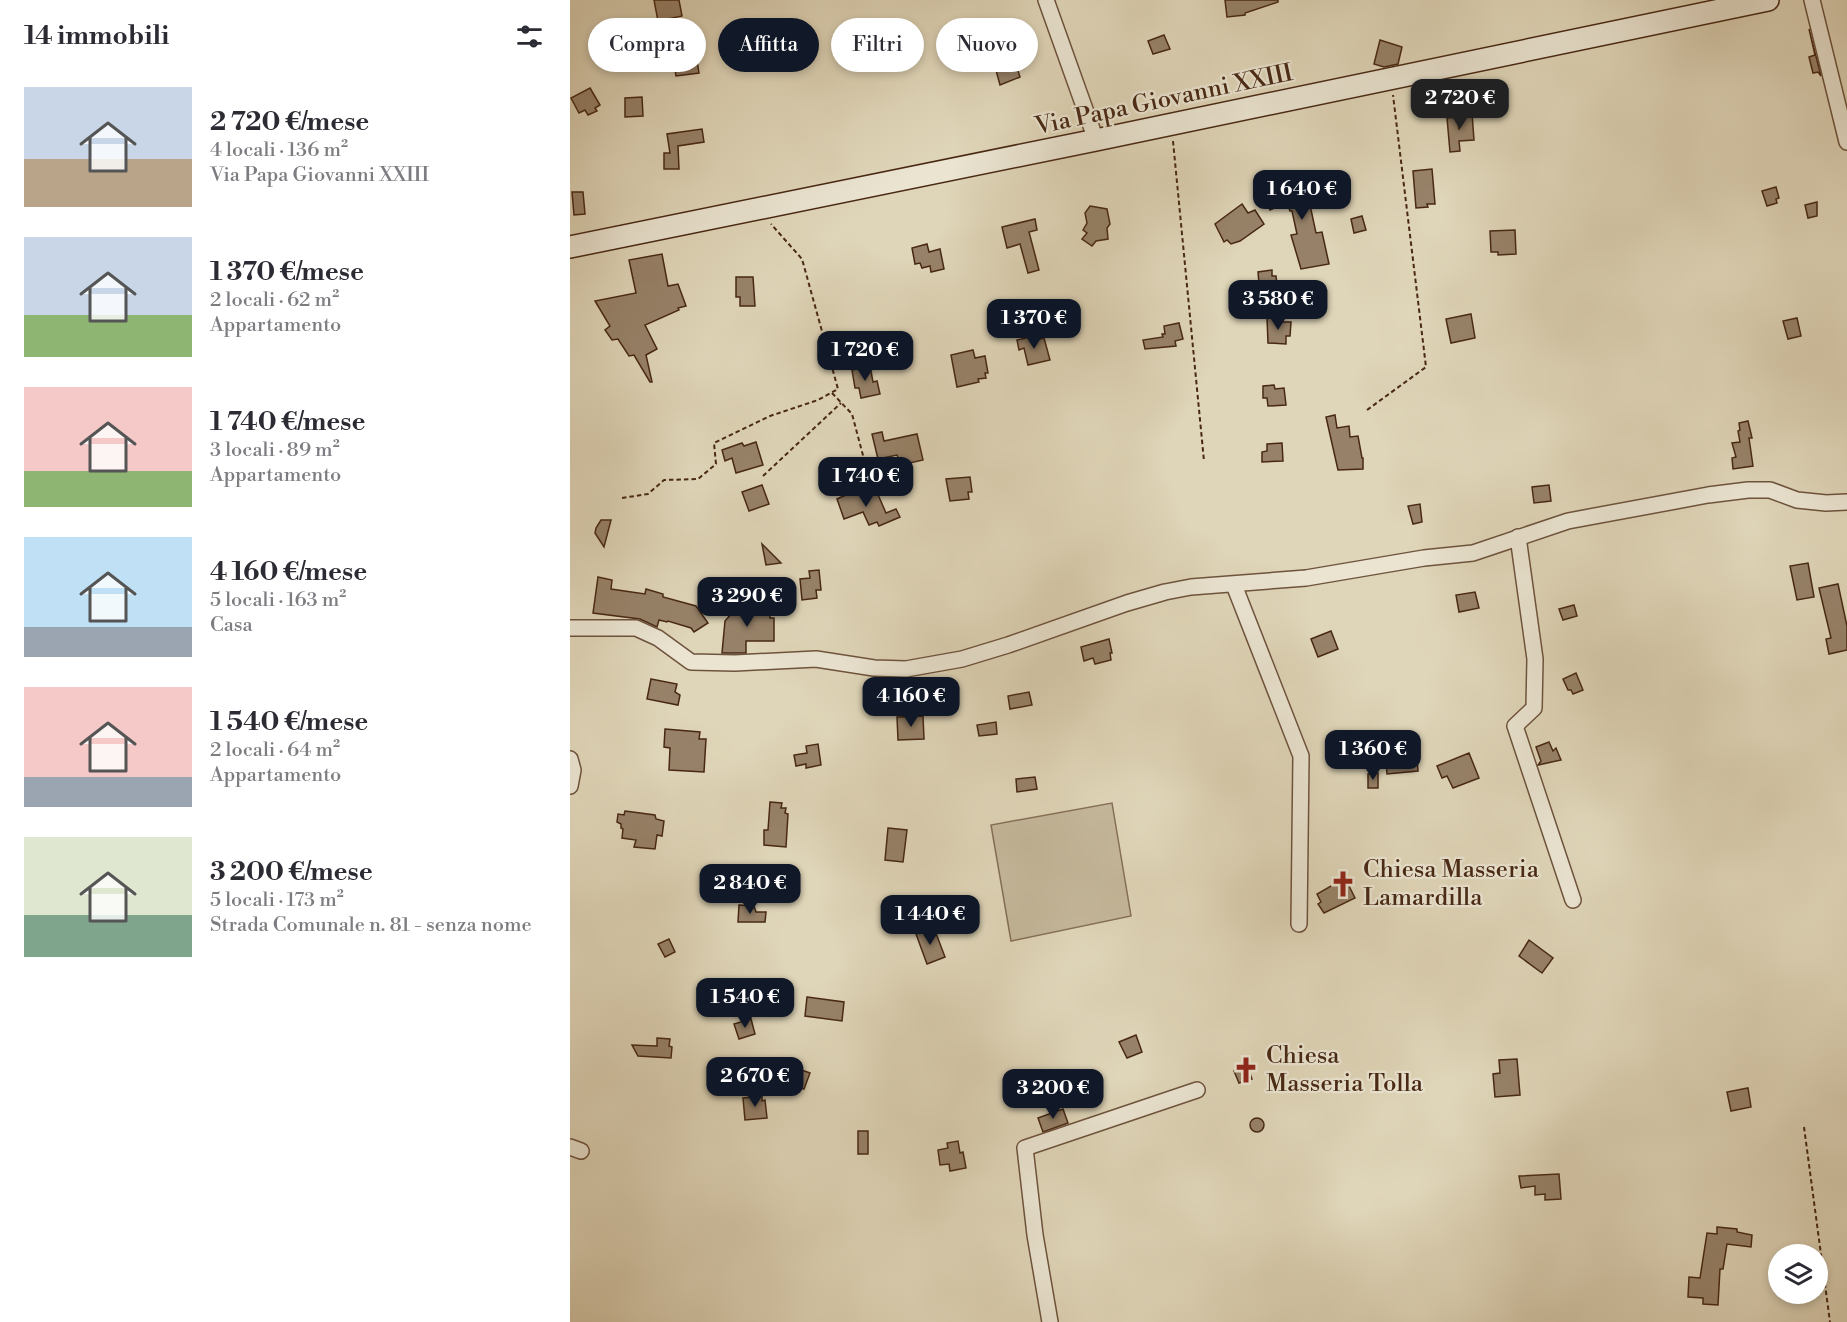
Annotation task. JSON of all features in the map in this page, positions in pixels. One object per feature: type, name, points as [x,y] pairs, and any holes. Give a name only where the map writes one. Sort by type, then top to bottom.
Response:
[{"type":"main road","name":"Via Papa Giovanni XXIII","points":[[570,247],[1171,125],[1768,0]]},
{"type":"street","points":[[1046,0],[1096,140]]},
{"type":"street","points":[[1812,0],[1847,142]]},
{"type":"street","points":[[570,628],[636,628],[658,638],[691,662],[735,663],[816,659],[874,668],[906,669],[962,659],[1165,592],[1191,587],[1306,578],[1424,558],[1473,553],[1577,519],[1708,495],[1770,490],[1797,500],[1826,503],[1847,502]]},
{"type":"street","points":[[1518,537],[1535,669],[1534,708],[1515,726],[1573,900]]},
{"type":"street","points":[[1234,585],[1301,756],[1299,924]]},
{"type":"street","points":[[570,759],[573,770],[570,786]]},
{"type":"street","points":[[1050,1322],[1035,1235],[1025,1148],[1197,1090]]},
{"type":"path","points":[[1367,410],[1426,367],[1391,79]]},
{"type":"path","points":[[1171,125],[1204,461]]},
{"type":"path","points":[[622,498],[648,494],[664,480],[698,479],[716,464],[714,443],[770,416],[818,400],[838,390],[802,259],[756,209]]},
{"type":"path","points":[[832,393],[852,414],[869,478]]},
{"type":"path","points":[[763,476],[841,403]]},
{"type":"path","points":[[1804,1127],[1830,1322]]},
{"type":"shaded area","points":[[1112,803],[1131,916],[1011,941],[991,825]]},
{"type":"building","points":[[654,0],[679,0],[682,16],[657,18]]},
{"type":"building","points":[[1225,0],[1278,0],[1278,2],[1245,13],[1245,15],[1227,17]]},
{"type":"building","points":[[1809,29],[1821,76],[1818,72],[1813,73],[1809,57],[1815,55]]},
{"type":"building","points":[[1164,35],[1170,49],[1153,54],[1148,41]]},
{"type":"building","points":[[1380,40],[1402,47],[1398,64],[1384,67],[1374,64]]},
{"type":"building","points":[[675,72],[699,73],[676,76]]},
{"type":"building","points":[[996,72],[1018,72],[1020,77],[1000,85]]},
{"type":"building","points":[[590,88],[600,105],[595,108],[597,111],[588,115],[585,110],[579,113],[571,98]]},
{"type":"building","points":[[642,97],[643,116],[625,117],[625,98]]},
{"type":"building","points":[[1472,113],[1474,140],[1459,141],[1460,151],[1450,152],[1447,118],[1457,117],[1459,130],[1457,114]]},
{"type":"building","points":[[702,129],[704,142],[678,146],[679,169],[664,169],[664,153],[670,153],[667,134]]},
{"type":"building","points":[[1432,169],[1435,204],[1416,208],[1413,171]]},
{"type":"building","points":[[1304,171],[1314,204],[1310,205],[1316,233],[1322,232],[1329,264],[1301,269],[1291,235],[1297,234],[1292,211],[1287,203],[1270,210],[1266,200],[1284,193],[1280,178]]},
{"type":"building","points":[[1776,187],[1779,198],[1776,199],[1777,203],[1767,206],[1762,191]]},
{"type":"building","points":[[572,192],[583,192],[585,214],[574,215]]},
{"type":"building","points":[[1817,202],[1817,216],[1808,218],[1805,205]]},
{"type":"building","points":[[1242,204],[1248,213],[1255,210],[1264,224],[1240,241],[1231,244],[1227,240],[1224,242],[1215,224]]},
{"type":"building","points":[[1090,206],[1107,209],[1110,224],[1107,228],[1108,239],[1096,241],[1092,246],[1082,239],[1087,233],[1083,230],[1087,223],[1085,213]]},
{"type":"building","points":[[1362,216],[1366,230],[1354,233],[1351,219]]},
{"type":"building","points":[[1035,219],[1037,230],[1029,232],[1039,270],[1028,273],[1020,244],[1007,248],[1002,227]]},
{"type":"building","points":[[1515,230],[1516,254],[1498,255],[1498,252],[1491,252],[1490,231]]},
{"type":"building","points":[[927,244],[929,252],[940,249],[944,269],[931,272],[930,266],[922,268],[920,263],[915,264],[912,248]]},
{"type":"building","points":[[662,254],[668,286],[678,284],[686,306],[645,325],[657,349],[646,355],[652,382],[650,382],[634,355],[629,356],[618,339],[612,340],[605,330],[610,326],[595,301],[636,293],[629,260]]},
{"type":"building","points":[[1272,270],[1272,276],[1276,276],[1278,294],[1260,295],[1258,272]]},
{"type":"building","points":[[736,277],[753,277],[755,306],[740,306],[740,297],[736,297]]},
{"type":"building","points":[[1471,314],[1475,338],[1451,343],[1446,319]]},
{"type":"building","points":[[1267,318],[1291,322],[1290,336],[1286,336],[1286,344],[1268,343]]},
{"type":"building","points":[[1797,318],[1801,336],[1788,339],[1783,321]]},
{"type":"building","points":[[1179,323],[1183,339],[1175,341],[1176,346],[1145,349],[1143,340],[1163,337],[1164,326]]},
{"type":"building","points":[[1035,336],[1036,340],[1044,338],[1050,360],[1028,365],[1024,348],[1019,350],[1017,340]]},
{"type":"building","points":[[973,350],[975,358],[985,356],[988,373],[985,373],[986,378],[957,387],[951,355]]},
{"type":"building","points":[[870,366],[873,382],[877,381],[880,394],[861,398],[859,388],[855,388],[852,370]]},
{"type":"building","points":[[1274,385],[1275,389],[1284,388],[1286,405],[1268,406],[1267,398],[1263,398],[1263,386]]},
{"type":"building","points":[[1335,415],[1337,428],[1349,426],[1350,437],[1358,436],[1363,469],[1338,470],[1326,417]]},
{"type":"building","points":[[1748,421],[1752,438],[1749,438],[1753,466],[1733,469],[1732,458],[1736,457],[1732,443],[1740,442],[1739,423]]},
{"type":"building","points":[[882,432],[884,441],[917,434],[923,460],[901,465],[897,455],[878,459],[872,434]]},
{"type":"building","points":[[756,442],[763,465],[736,473],[732,458],[725,461],[722,450],[742,443],[744,446]]},
{"type":"building","points":[[1282,443],[1283,461],[1262,462],[1262,452],[1267,451],[1267,444]]},
{"type":"building","points":[[970,477],[972,492],[968,492],[969,499],[950,501],[946,479]]},
{"type":"building","points":[[762,485],[769,504],[749,511],[742,492]]},
{"type":"building","points":[[1549,485],[1551,501],[1534,503],[1532,487]]},
{"type":"building","points":[[859,489],[862,497],[876,490],[886,513],[896,509],[900,517],[879,526],[877,522],[869,525],[863,512],[844,519],[837,499]]},
{"type":"building","points":[[1420,504],[1422,522],[1413,524],[1408,506]]},
{"type":"building","points":[[601,520],[611,520],[604,547],[595,533]]},
{"type":"building","points":[[762,544],[781,563],[766,565]]},
{"type":"building","points":[[1808,563],[1814,597],[1797,600],[1790,566]]},
{"type":"building","points":[[819,570],[821,590],[816,590],[817,598],[802,600],[800,579],[810,578],[809,571]]},
{"type":"building","points":[[598,577],[612,580],[611,589],[645,594],[646,589],[663,594],[663,597],[696,606],[708,623],[694,632],[691,628],[668,621],[659,620],[657,627],[640,619],[593,613]]},
{"type":"building","points":[[1838,584],[1847,626],[1847,650],[1829,654],[1826,639],[1831,638],[1819,588]]},
{"type":"building","points":[[720,587],[741,588],[741,602],[702,602],[704,592],[720,594]]},
{"type":"building","points":[[1475,592],[1479,608],[1459,612],[1456,595]]},
{"type":"building","points":[[1574,605],[1577,616],[1563,620],[1559,609]]},
{"type":"building","points":[[738,606],[770,606],[770,618],[774,618],[774,641],[746,641],[746,653],[722,653],[725,621]]},
{"type":"building","points":[[1331,631],[1338,649],[1318,657],[1311,639]]},
{"type":"building","points":[[1109,639],[1111,660],[1095,664],[1093,658],[1084,661],[1081,647]]},
{"type":"building","points":[[1576,673],[1583,690],[1573,694],[1571,690],[1568,690],[1563,679]]},
{"type":"building","points":[[651,679],[677,684],[675,692],[680,695],[678,705],[647,699]]},
{"type":"building","points":[[1029,692],[1032,705],[1010,709],[1008,696]]},
{"type":"building","points":[[923,716],[924,739],[898,740],[897,717]]},
{"type":"building","points":[[996,722],[997,734],[979,736],[977,725]]},
{"type":"building","points":[[665,729],[700,732],[699,739],[706,739],[704,772],[669,770],[670,748],[664,747]]},
{"type":"building","points":[[1549,742],[1553,751],[1556,748],[1561,760],[1538,765],[1541,761],[1536,747]]},
{"type":"building","points":[[818,744],[821,765],[806,768],[806,764],[796,766],[794,755],[807,753],[806,746]]},
{"type":"building","points":[[1416,746],[1418,771],[1387,774],[1386,760],[1393,760],[1393,754],[1397,755],[1397,748]]},
{"type":"building","points":[[1469,753],[1479,778],[1453,788],[1447,776],[1442,778],[1437,766]]},
{"type":"building","points":[[1378,773],[1378,788],[1368,788],[1368,774]]},
{"type":"building","points":[[1035,777],[1037,789],[1017,792],[1016,779]]},
{"type":"building","points":[[770,802],[782,803],[781,808],[786,808],[785,813],[788,814],[786,847],[764,845],[764,830],[768,830]]},
{"type":"building","points":[[625,811],[655,815],[656,819],[664,821],[662,836],[657,835],[655,849],[634,847],[636,840],[622,838],[623,829],[617,822],[618,814],[624,815]]},
{"type":"building","points":[[888,828],[907,830],[903,862],[885,860]]},
{"type":"building","points":[[1345,878],[1355,898],[1324,913],[1318,904],[1321,902],[1317,894]]},
{"type":"building","points":[[739,905],[754,906],[756,912],[766,912],[765,922],[738,922]]},
{"type":"building","points":[[934,928],[945,957],[927,964],[916,934]]},
{"type":"building","points":[[669,939],[675,952],[665,957],[658,944]]},
{"type":"building","points":[[1529,940],[1553,958],[1542,973],[1519,956]]},
{"type":"building","points":[[807,997],[844,1002],[842,1021],[805,1016]]},
{"type":"building","points":[[751,1019],[755,1034],[739,1039],[734,1024]]},
{"type":"building","points":[[1136,1035],[1142,1052],[1127,1058],[1119,1042]]},
{"type":"building","points":[[657,1038],[670,1039],[671,1058],[638,1056],[632,1045],[657,1046]]},
{"type":"building","points":[[1517,1059],[1520,1095],[1495,1097],[1493,1074],[1500,1073],[1499,1060]]},
{"type":"building","points":[[782,1063],[810,1073],[804,1089],[776,1079]]},
{"type":"building","points":[[1248,1068],[1252,1079],[1239,1083],[1234,1071]]},
{"type":"building","points":[[1748,1088],[1751,1107],[1731,1111],[1727,1092]]},
{"type":"building","points":[[762,1096],[762,1101],[765,1100],[767,1118],[745,1120],[743,1098]]},
{"type":"building","points":[[1063,1109],[1068,1123],[1043,1132],[1038,1118]]},
{"type":"building","points":[[1257,1118],[1262,1120],[1264,1125],[1262,1130],[1257,1132],[1252,1130],[1250,1125],[1252,1120]]},
{"type":"building","points":[[858,1131],[868,1131],[868,1154],[858,1154]]},
{"type":"building","points":[[958,1141],[966,1168],[950,1171],[949,1164],[940,1165],[938,1150],[948,1148],[947,1143]]},
{"type":"building","points":[[1559,1174],[1561,1199],[1545,1200],[1545,1194],[1535,1195],[1535,1186],[1521,1188],[1519,1176]]},
{"type":"building","points":[[1717,1227],[1737,1229],[1737,1232],[1752,1235],[1751,1247],[1727,1244],[1723,1269],[1720,1269],[1718,1305],[1703,1304],[1703,1298],[1688,1297],[1689,1277],[1700,1278],[1707,1233],[1717,1234]]},
{"type":"place","name":"Chiesa Masseria Lamardilla","points":[[1343,884]]},
{"type":"place","name":"Chiesa Masseria Tolla","points":[[1246,1070]]}]
